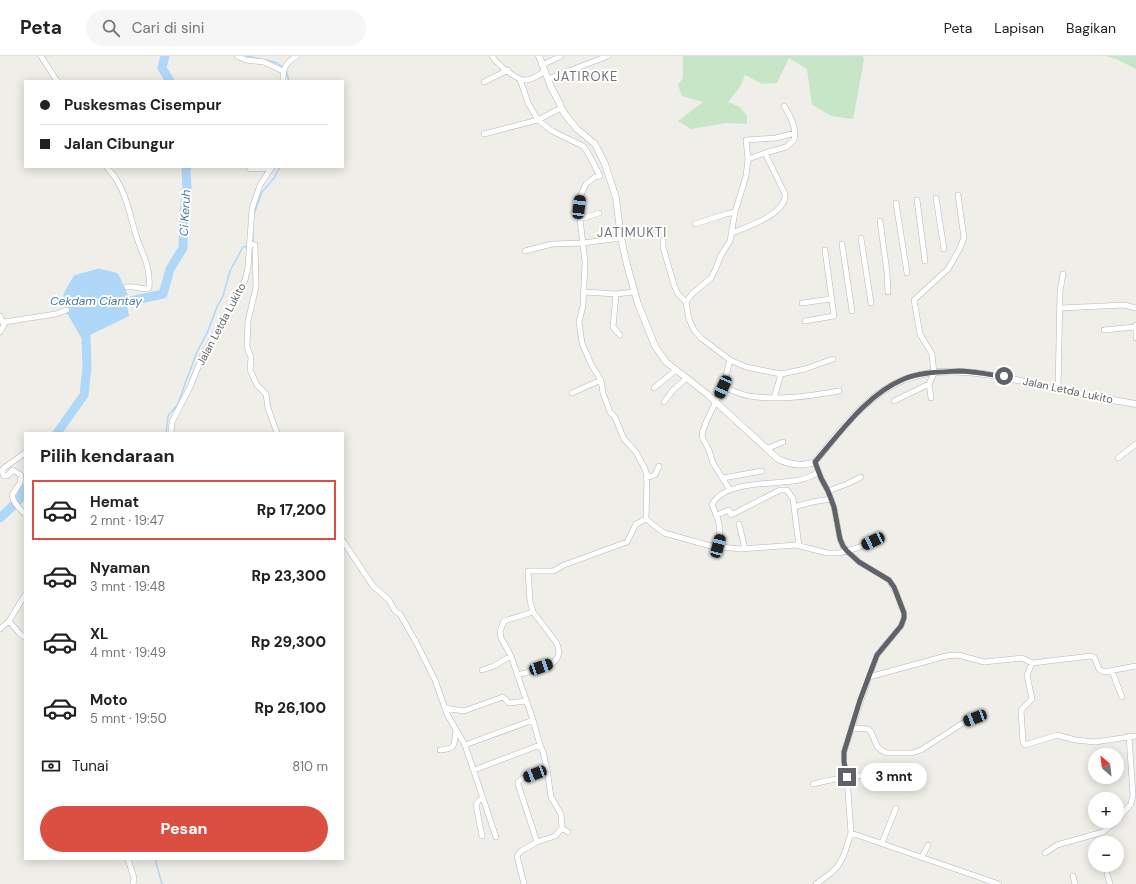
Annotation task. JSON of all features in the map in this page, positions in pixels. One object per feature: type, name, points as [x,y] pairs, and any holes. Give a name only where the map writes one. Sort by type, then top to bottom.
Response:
[{"type":"street","points":[[41,56],[56,80]]},
{"type":"street","points":[[237,56],[246,60],[264,62],[284,69]]},
{"type":"street","points":[[283,80],[284,69],[293,58],[297,56]]},
{"type":"street","points":[[492,56],[499,66],[508,70],[520,79],[526,80],[544,72]]},
{"type":"street","points":[[539,56],[544,72],[561,108],[577,129],[594,144],[601,156],[616,198],[621,238],[634,292],[655,346],[666,362],[716,402],[778,459],[787,463],[810,464],[815,462],[831,499],[840,539],[847,551],[859,562],[889,580],[894,587],[904,613],[901,626],[877,655],[844,752],[850,833],[844,855],[838,866],[816,884]]},
{"type":"street","points":[[542,65],[561,56]]},
{"type":"street","points":[[548,79],[608,56]]},
{"type":"street","points":[[484,82],[508,70]]},
{"type":"street","points":[[520,79],[528,103],[538,120],[552,131],[583,146],[600,176]]},
{"type":"street","points":[[748,159],[780,149],[791,144],[794,140],[795,133],[790,114],[784,106]]},
{"type":"street","points":[[484,134],[538,120],[561,108]]},
{"type":"street","points":[[686,302],[692,294],[711,278],[721,255],[730,242],[735,212],[746,176],[748,159],[746,140],[776,138],[795,133]]},
{"type":"street","points":[[732,232],[772,214],[782,206],[785,200],[785,194],[765,153]]},
{"type":"street","points":[[108,168],[116,179],[123,194],[148,267],[149,288],[146,289],[134,286],[127,287]]},
{"type":"street","points":[[250,168],[272,168]]},
{"type":"street","name":"Jalan Letda Lukito","points":[[171,432],[172,422],[190,387],[203,355],[245,280],[251,245],[252,209],[260,186],[272,168]]},
{"type":"street","points":[[607,172],[595,177],[586,184],[580,197],[579,207],[585,262],[583,306],[579,322],[582,343],[600,380],[610,412],[615,417],[624,439],[640,459],[644,467],[646,478],[646,519]]},
{"type":"street","points":[[931,398],[929,384],[934,373],[932,354],[920,334],[914,300],[948,269],[959,250],[964,238],[958,195]]},
{"type":"street","points":[[936,198],[944,249]]},
{"type":"street","points":[[917,200],[925,261]]},
{"type":"street","points":[[896,203],[907,273]]},
{"type":"street","points":[[695,224],[735,212]]},
{"type":"street","points":[[580,219],[599,213]]},
{"type":"street","points":[[887,282],[880,243],[880,221],[886,264],[888,292]]},
{"type":"street","points":[[525,251],[552,244],[583,243],[621,238]]},
{"type":"street","points":[[861,238],[871,303]]},
{"type":"street","points":[[663,240],[663,247],[674,285],[678,294],[686,302],[689,319],[694,330],[706,342],[730,360],[746,367],[781,374],[805,369],[833,359]]},
{"type":"street","points":[[842,244],[852,311]]},
{"type":"street","points":[[251,245],[256,287],[248,321],[247,347],[251,358],[250,370],[257,385],[266,394],[268,408],[277,432]]},
{"type":"street","points":[[805,321],[834,316],[825,250]]},
{"type":"street","points":[[1058,390],[1060,291],[1063,274]]},
{"type":"street","points":[[584,292],[616,294],[634,292]]},
{"type":"street","points":[[616,294],[613,327],[620,335]]},
{"type":"street","points":[[802,303],[831,299]]},
{"type":"street","points":[[1060,308],[1125,305],[1136,308]]},
{"type":"street","points":[[4,322],[56,314],[67,310]]},
{"type":"street","points":[[0,316],[4,322],[4,328],[0,332]]},
{"type":"street","points":[[1104,330],[1136,325],[1136,338]]},
{"type":"street","points":[[730,360],[723,387],[703,428],[702,434],[713,463],[730,490]]},
{"type":"street","points":[[654,388],[676,370]]},
{"type":"street","name":"Jalan Letda Lukito","points":[[815,462],[856,414],[888,387],[904,379],[918,375],[959,371],[1004,376],[1058,390],[1136,404]]},
{"type":"street","points":[[774,398],[781,374]]},
{"type":"street","points":[[664,402],[673,390],[687,378]]},
{"type":"street","points":[[572,393],[600,380]]},
{"type":"street","points":[[894,401],[929,384]]},
{"type":"street","points":[[723,387],[749,396],[774,398],[839,391]]},
{"type":"street","points":[[624,439],[630,437]]},
{"type":"street","points":[[766,449],[783,442]]},
{"type":"street","points":[[1118,458],[1136,444]]},
{"type":"street","points":[[24,455],[2,466],[4,476],[8,475],[13,470],[22,475],[20,483],[12,496],[18,507],[24,513]]},
{"type":"street","points":[[646,478],[655,475],[658,466]]},
{"type":"street","points":[[723,478],[762,472]]},
{"type":"street","points":[[718,546],[721,530],[717,515],[712,505],[715,498],[730,490],[747,485],[799,480],[808,478],[819,472]]},
{"type":"street","points":[[828,491],[847,484],[860,476]]},
{"type":"street","points":[[717,515],[729,510],[731,515],[780,490],[788,490],[793,499],[799,546]]},
{"type":"street","points":[[794,507],[831,499]]},
{"type":"street","points":[[646,519],[664,533],[711,546],[745,549],[796,545],[827,553],[847,551],[881,538]]},
{"type":"street","points":[[517,675],[553,663],[558,656],[559,648],[554,639],[533,612],[530,601],[528,571],[553,572],[564,565],[627,542],[630,539],[636,524],[646,519]]},
{"type":"street","points":[[739,524],[745,549]]},
{"type":"street","points":[[344,542],[373,586],[389,600],[395,611],[400,614],[436,680],[447,714],[465,745],[496,837]]},
{"type":"street","points":[[0,629],[9,621],[24,597]]},
{"type":"street","points":[[524,884],[517,856],[521,851],[537,842],[554,836],[562,828],[561,814],[551,798],[543,752],[533,720],[511,656],[501,638],[500,631],[504,621],[533,612]]},
{"type":"street","points":[[9,621],[24,636]]},
{"type":"street","points":[[869,677],[946,656],[958,655],[984,662],[1022,658],[1032,663],[1090,656],[1095,658],[1101,671],[1104,672],[1136,666]]},
{"type":"street","points":[[482,670],[494,666],[511,656]]},
{"type":"street","points":[[1032,663],[1027,675],[1032,699],[1021,710],[1023,742],[1025,745],[1056,735],[1075,740],[1095,742],[1136,736]]},
{"type":"street","points":[[1112,671],[1122,697]]},
{"type":"street","points":[[446,708],[464,711],[503,697],[509,703],[526,700]]},
{"type":"street","points":[[851,728],[868,729],[871,732],[877,746],[887,753],[912,752],[921,750],[963,723],[975,718]]},
{"type":"street","points":[[465,745],[533,720]]},
{"type":"street","points":[[440,750],[446,750],[453,746],[455,743],[456,731]]},
{"type":"street","points":[[1124,812],[1131,804],[1133,795],[1130,736]]},
{"type":"street","points":[[474,770],[540,745]]},
{"type":"street","points":[[537,842],[518,782],[523,778],[546,769]]},
{"type":"street","points":[[813,784],[847,777],[875,775],[883,776]]},
{"type":"street","points":[[482,799],[476,802],[482,836]]},
{"type":"street","points":[[882,843],[896,808]]},
{"type":"street","points":[[562,828],[568,832]]},
{"type":"street","points":[[1045,853],[1057,845],[1103,832],[1108,828]]},
{"type":"street","points":[[850,833],[999,884]]},
{"type":"street","points":[[922,857],[928,845]]},
{"type":"street","points":[[128,860],[134,878],[133,884]]},
{"type":"street","points":[[1107,874],[1110,884]]},
{"type":"street","points":[[1073,876],[1075,884]]},
{"type":"green space","points":[[683,56],[863,56],[864,60],[853,119],[832,116],[812,105],[807,69],[789,58],[777,83],[762,84],[745,75],[740,87],[728,102],[740,107],[747,116],[747,124],[726,123],[691,129],[678,121],[703,102],[682,96],[678,85],[683,78]]},
{"type":"green space","points":[[1106,56],[1136,56],[1136,69],[1116,59]]},
{"type":"water","name":"Cekdam Ciantay","points":[[99,273],[115,278],[126,302],[129,316],[86,337],[79,329],[74,318],[68,301],[68,296],[77,279]]},
{"type":"waterway","name":"Ci Keruh","points":[[165,56],[162,68],[169,80]]},
{"type":"waterway","points":[[247,56],[259,59]]},
{"type":"waterway","points":[[266,60],[277,63],[283,67]]},
{"type":"waterway","points":[[286,70],[289,80]]},
{"type":"waterway","name":"Ci Keruh","points":[[58,432],[84,395],[87,367],[86,337],[71,311],[68,295],[77,279],[99,273],[115,277],[126,302],[163,294],[170,269],[183,248],[184,213],[187,189],[187,168]]},
{"type":"waterway","points":[[254,214],[262,192],[274,178],[279,168]]},
{"type":"waterway","points":[[253,234],[253,242]]},
{"type":"waterway","points":[[166,432],[168,416],[178,404],[196,354],[223,296],[230,271],[243,247],[248,246]]},
{"type":"waterway","name":"Ci Keruh","points":[[0,518],[19,500],[24,490]]},
{"type":"waterway","points":[[155,860],[162,884]]},
{"type":"district","name":"JATIROKE","points":[[586,76]]},
{"type":"district","name":"JATIMUKTI","points":[[632,232]]},
{"type":"route","points":[[847,777],[844,752],[860,700],[877,655],[901,626],[904,613],[894,587],[889,580],[859,562],[843,546],[837,527],[834,507],[815,462],[856,414],[888,387],[904,379],[918,375],[959,371],[1004,376]]}]
